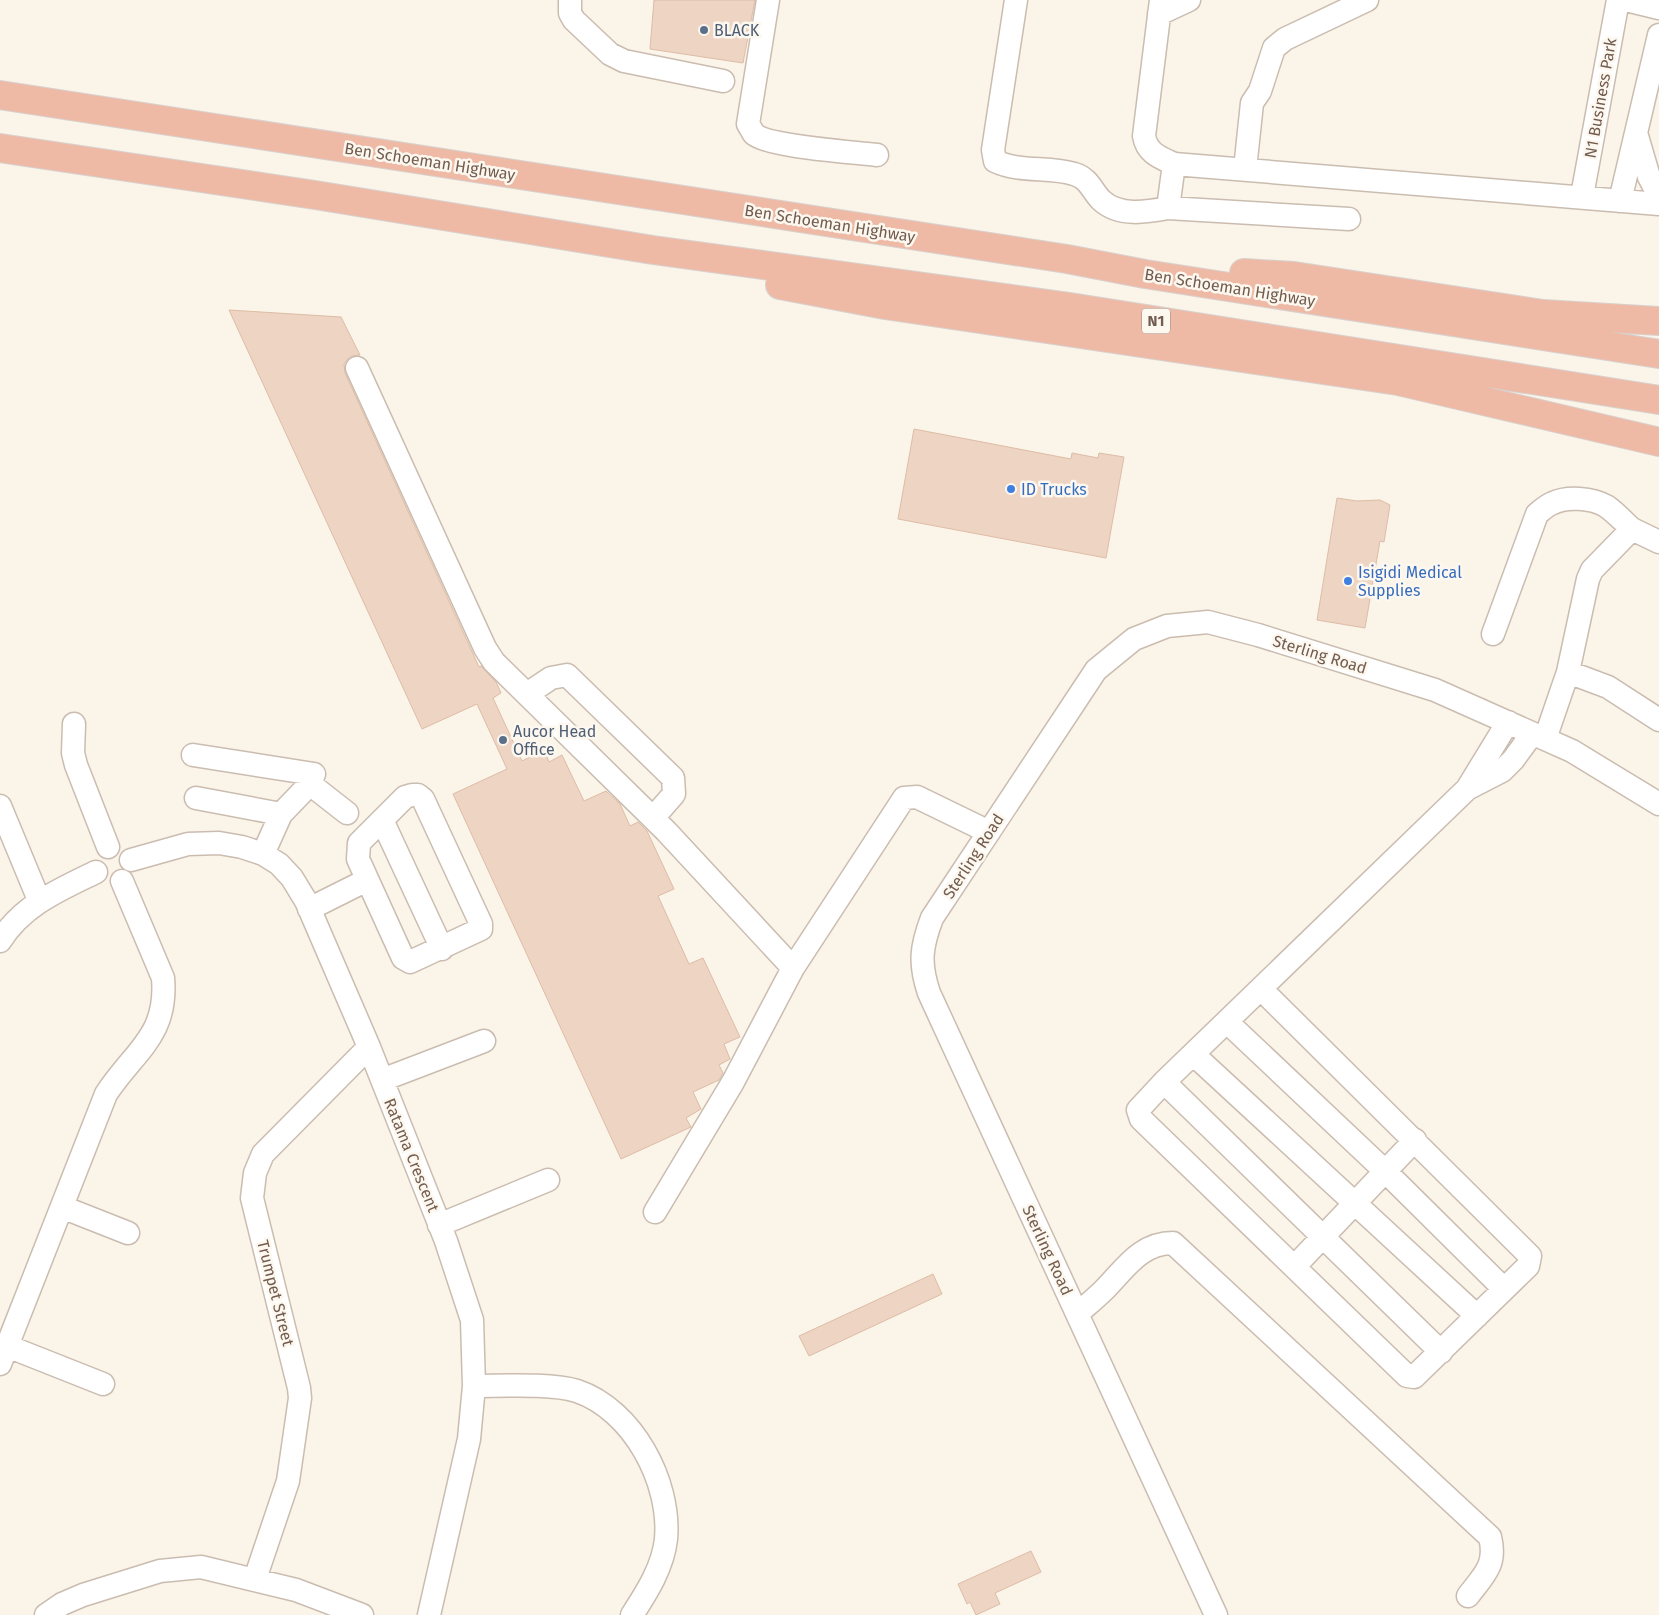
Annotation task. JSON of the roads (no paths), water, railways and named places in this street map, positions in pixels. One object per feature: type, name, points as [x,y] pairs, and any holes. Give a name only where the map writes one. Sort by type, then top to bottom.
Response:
[{"type":"highway","name":"Ben Schoeman Highway","points":[[0,95],[1057,258],[1145,274],[1659,354]]},
{"type":"highway","points":[[0,148],[324,196],[653,250],[739,277],[885,305],[1398,381],[1478,391],[1659,428]]},
{"type":"highway","name":"N1","points":[[653,250],[1070,307],[1659,400]]},
{"type":"highway","points":[[1145,274],[1193,270],[1294,276],[1543,314],[1659,321]]},
{"type":"highway","points":[[1398,381],[1659,442]]},
{"type":"street","points":[[570,0],[570,13],[574,20],[610,54],[624,61],[723,81]]},
{"type":"street","points":[[768,0],[748,124],[754,133],[766,140],[793,145],[876,155]]},
{"type":"street","points":[[1016,0],[993,150],[995,161],[1006,166],[1076,174],[1090,184],[1101,200],[1112,207],[1142,213],[1168,208],[1349,219]]},
{"type":"street","points":[[1189,0],[1160,7],[1144,136],[1149,150],[1156,156],[1174,164],[1582,196],[1659,204]]},
{"type":"street","points":[[1252,170],[1264,103],[1260,91],[1274,48],[1285,39],[1367,0]]},
{"type":"street","name":"N1 Business Park","points":[[1582,196],[1618,0]]},
{"type":"street","points":[[1626,0],[1659,8]]},
{"type":"street","points":[[1620,201],[1659,35]]},
{"type":"street","points":[[1636,132],[1649,177],[1659,196]]},
{"type":"street","points":[[1168,208],[1174,164]]},
{"type":"street","points":[[357,368],[485,648],[494,662],[653,818],[793,968]]},
{"type":"street","points":[[1493,634],[1537,514],[1554,502],[1581,499],[1606,506],[1632,529],[1659,542]]},
{"type":"street","points":[[1467,789],[1509,765],[1539,736],[1568,672],[1588,579],[1592,570],[1632,529]]},
{"type":"street","name":"Sterling Road","points":[[1216,1615],[929,993],[923,974],[922,955],[924,940],[932,918],[1096,670],[1134,639],[1167,626],[1208,622],[1258,635],[1436,690],[1572,751],[1659,804]]},
{"type":"street","points":[[1568,672],[1608,687],[1659,720]]},
{"type":"street","points":[[528,694],[551,678],[567,675],[630,734],[673,778],[674,794],[653,818]]},
{"type":"street","points":[[1261,989],[1530,1256],[1528,1266],[1414,1377],[1407,1376],[1141,1119],[1139,1108],[1164,1082],[1467,789],[1508,722]]},
{"type":"street","points":[[74,724],[73,753],[76,765],[108,846]]},
{"type":"street","points":[[193,755],[313,773],[315,776],[310,784],[281,814],[263,854]]},
{"type":"street","points":[[310,784],[347,813]]},
{"type":"street","points":[[418,795],[423,800],[482,929],[406,962],[358,859],[359,843],[382,820],[405,798],[418,795]]},
{"type":"street","points":[[655,1212],[733,1082],[793,968],[904,798],[917,797],[989,832]]},
{"type":"street","points":[[196,798],[281,814]]},
{"type":"street","points":[[0,806],[39,900]]},
{"type":"street","points":[[382,820],[442,948]]},
{"type":"street","name":"Ratama Crescent","points":[[131,860],[156,852],[196,844],[219,843],[242,847],[263,854],[279,864],[292,878],[309,908],[369,1047],[439,1225],[472,1320],[474,1386],[469,1439],[430,1615]]},
{"type":"street","points":[[108,846],[122,848],[131,860],[131,868],[122,881],[116,883],[104,881],[96,872],[94,864],[96,856],[108,846]]},
{"type":"street","points":[[0,941],[19,916],[39,900],[96,872]]},
{"type":"street","points":[[309,908],[367,880]]},
{"type":"street","points":[[103,1384],[4,1355],[106,1094],[118,1075],[152,1036],[158,1023],[164,994],[163,978],[157,958],[122,881]]},
{"type":"street","points":[[1226,1022],[1385,1171],[1504,1289]]},
{"type":"street","points":[[382,1080],[484,1040]]},
{"type":"street","name":"Trumpet Street","points":[[255,1579],[288,1481],[300,1398],[252,1198],[254,1173],[263,1154],[369,1047]]},
{"type":"street","points":[[1193,1054],[1356,1202],[1477,1316]]},
{"type":"street","points":[[1164,1082],[1441,1352]]},
{"type":"street","points":[[1294,1267],[1415,1140]]},
{"type":"street","points":[[439,1225],[548,1180]]},
{"type":"street","points":[[62,1207],[128,1233]]},
{"type":"street","points":[[1077,1314],[1103,1291],[1138,1253],[1162,1243],[1173,1244],[1490,1537],[1494,1551],[1490,1566],[1468,1596]]},
{"type":"street","points":[[474,1386],[576,1390],[596,1400],[619,1418],[637,1441],[653,1469],[663,1495],[666,1540],[655,1575],[632,1615]]},
{"type":"street","points":[[49,1614],[82,1595],[170,1569],[201,1567],[296,1590],[362,1615]]},
{"type":"place","name":"BLACK","points":[[704,30]]},
{"type":"place","name":"ID Trucks","points":[[1011,489]]},
{"type":"place","name":"Isigidi Medical Supplies","points":[[1348,581]]},
{"type":"place","name":"Aucor Head Office","points":[[503,740]]}]
